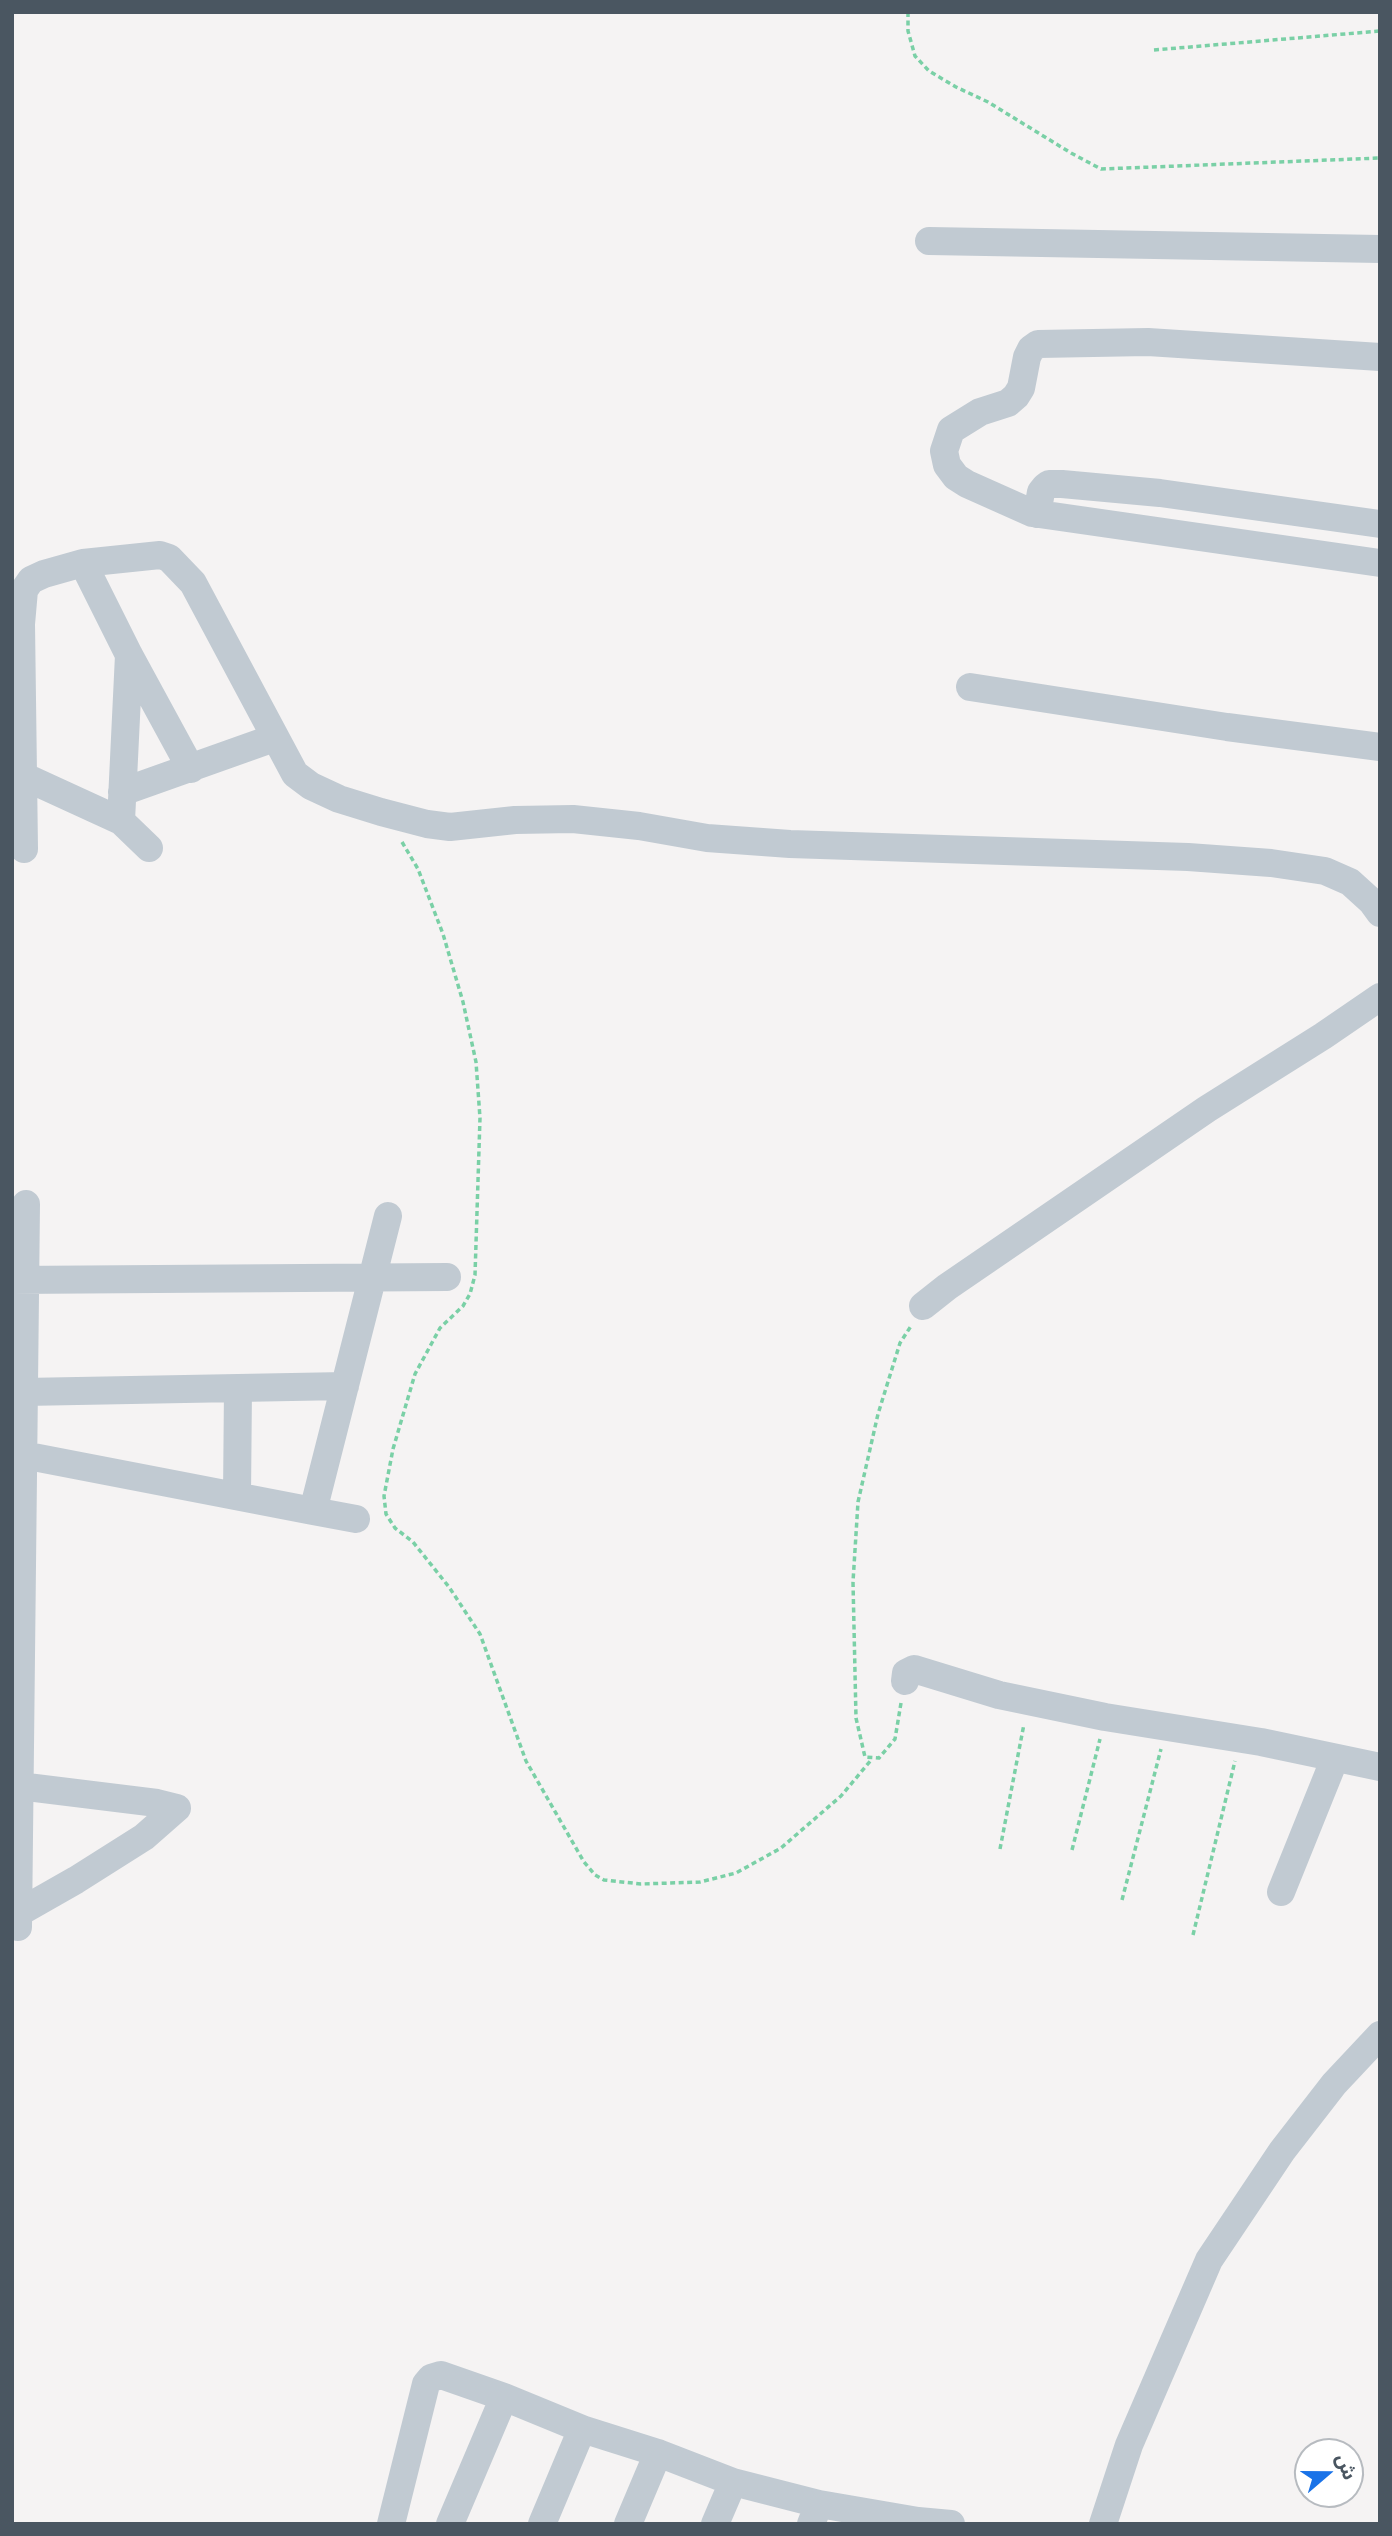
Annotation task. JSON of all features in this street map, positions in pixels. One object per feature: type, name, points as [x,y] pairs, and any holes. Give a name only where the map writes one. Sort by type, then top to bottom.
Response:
[{"type":"street","points":[[929,241],[1380,249]]},
{"type":"street","points":[[1380,357],[1148,342],[1038,344],[1031,349],[1027,357],[1021,388],[1016,396],[1008,403],[980,412],[951,430],[944,451],[947,465],[956,477],[967,485],[1037,514],[1380,563]]},
{"type":"street","points":[[1037,514],[1041,492],[1045,487],[1049,484],[1062,484],[1160,493],[1380,524]]},
{"type":"street","points":[[24,849],[18,774],[24,590],[31,580],[44,574],[83,563],[160,555],[180,567],[193,583],[295,774],[311,786],[339,799],[381,812],[450,827],[514,820],[573,819],[639,826],[707,838],[790,844],[1188,857],[1271,863],[1325,871],[1350,882],[1380,913]]},
{"type":"street","points":[[83,563],[128,655],[191,769]]},
{"type":"street","points":[[121,821],[128,655]]},
{"type":"street","points":[[970,687],[1227,727],[1380,747]]},
{"type":"street","points":[[122,792],[274,738]]},
{"type":"street","points":[[18,774],[121,821],[149,848]]},
{"type":"street","points":[[923,1306],[1207,1110],[1380,997]]},
{"type":"street","points":[[19,1786],[157,1803],[177,1808],[144,1837],[18,1920],[15,1876],[19,1786],[17,1620],[24,1392],[19,1280],[26,1204]]},
{"type":"street","points":[[313,1511],[388,1216]]},
{"type":"street","points":[[19,1280],[447,1277]]},
{"type":"street","points":[[24,1392],[345,1386]]},
{"type":"street","points":[[237,1496],[239,1388]]},
{"type":"street","points":[[23,1455],[356,1519]]},
{"type":"street","points":[[905,1681],[906,1673],[914,1669],[999,1695],[1380,1767]]},
{"type":"street","points":[[1281,1892],[1335,1758]]},
{"type":"street","points":[[1103,2524],[1129,2445],[1209,2260],[1282,2151],[1334,2084],[1380,2035]]},
{"type":"street","points":[[391,2524],[424,2392],[431,2378],[441,2375],[582,2429],[658,2453],[815,2514],[951,2524]]},
{"type":"street","points":[[450,2524],[504,2397]]},
{"type":"street","points":[[542,2524],[582,2429]]},
{"type":"street","points":[[628,2524],[658,2453]]},
{"type":"street","points":[[715,2524],[733,2482]]},
{"type":"path","points":[[908,12],[908,31],[915,56],[929,71],[988,102],[1101,169],[1380,158]]},
{"type":"path","points":[[1154,50],[1380,31]]},
{"type":"path","points":[[381,812],[418,869],[443,934],[477,1062],[480,1118],[475,1275],[470,1294],[463,1306],[440,1328],[415,1374],[393,1448],[384,1496],[386,1514],[395,1528],[413,1542],[449,1587],[480,1634],[526,1761],[583,1862],[604,1880],[641,1884],[700,1882],[736,1873],[781,1848],[841,1796],[872,1759],[884,1755],[895,1739],[905,1681]]},
{"type":"path","points":[[872,1759],[865,1757],[856,1718],[853,1582],[858,1502],[878,1414],[900,1343],[923,1306]]},
{"type":"path","points":[[1000,1849],[1029,1701]]},
{"type":"path","points":[[1072,1850],[1105,1717]]},
{"type":"path","points":[[1122,1900],[1167,1727]]},
{"type":"path","points":[[1194,1935],[1241,1739]]}]
